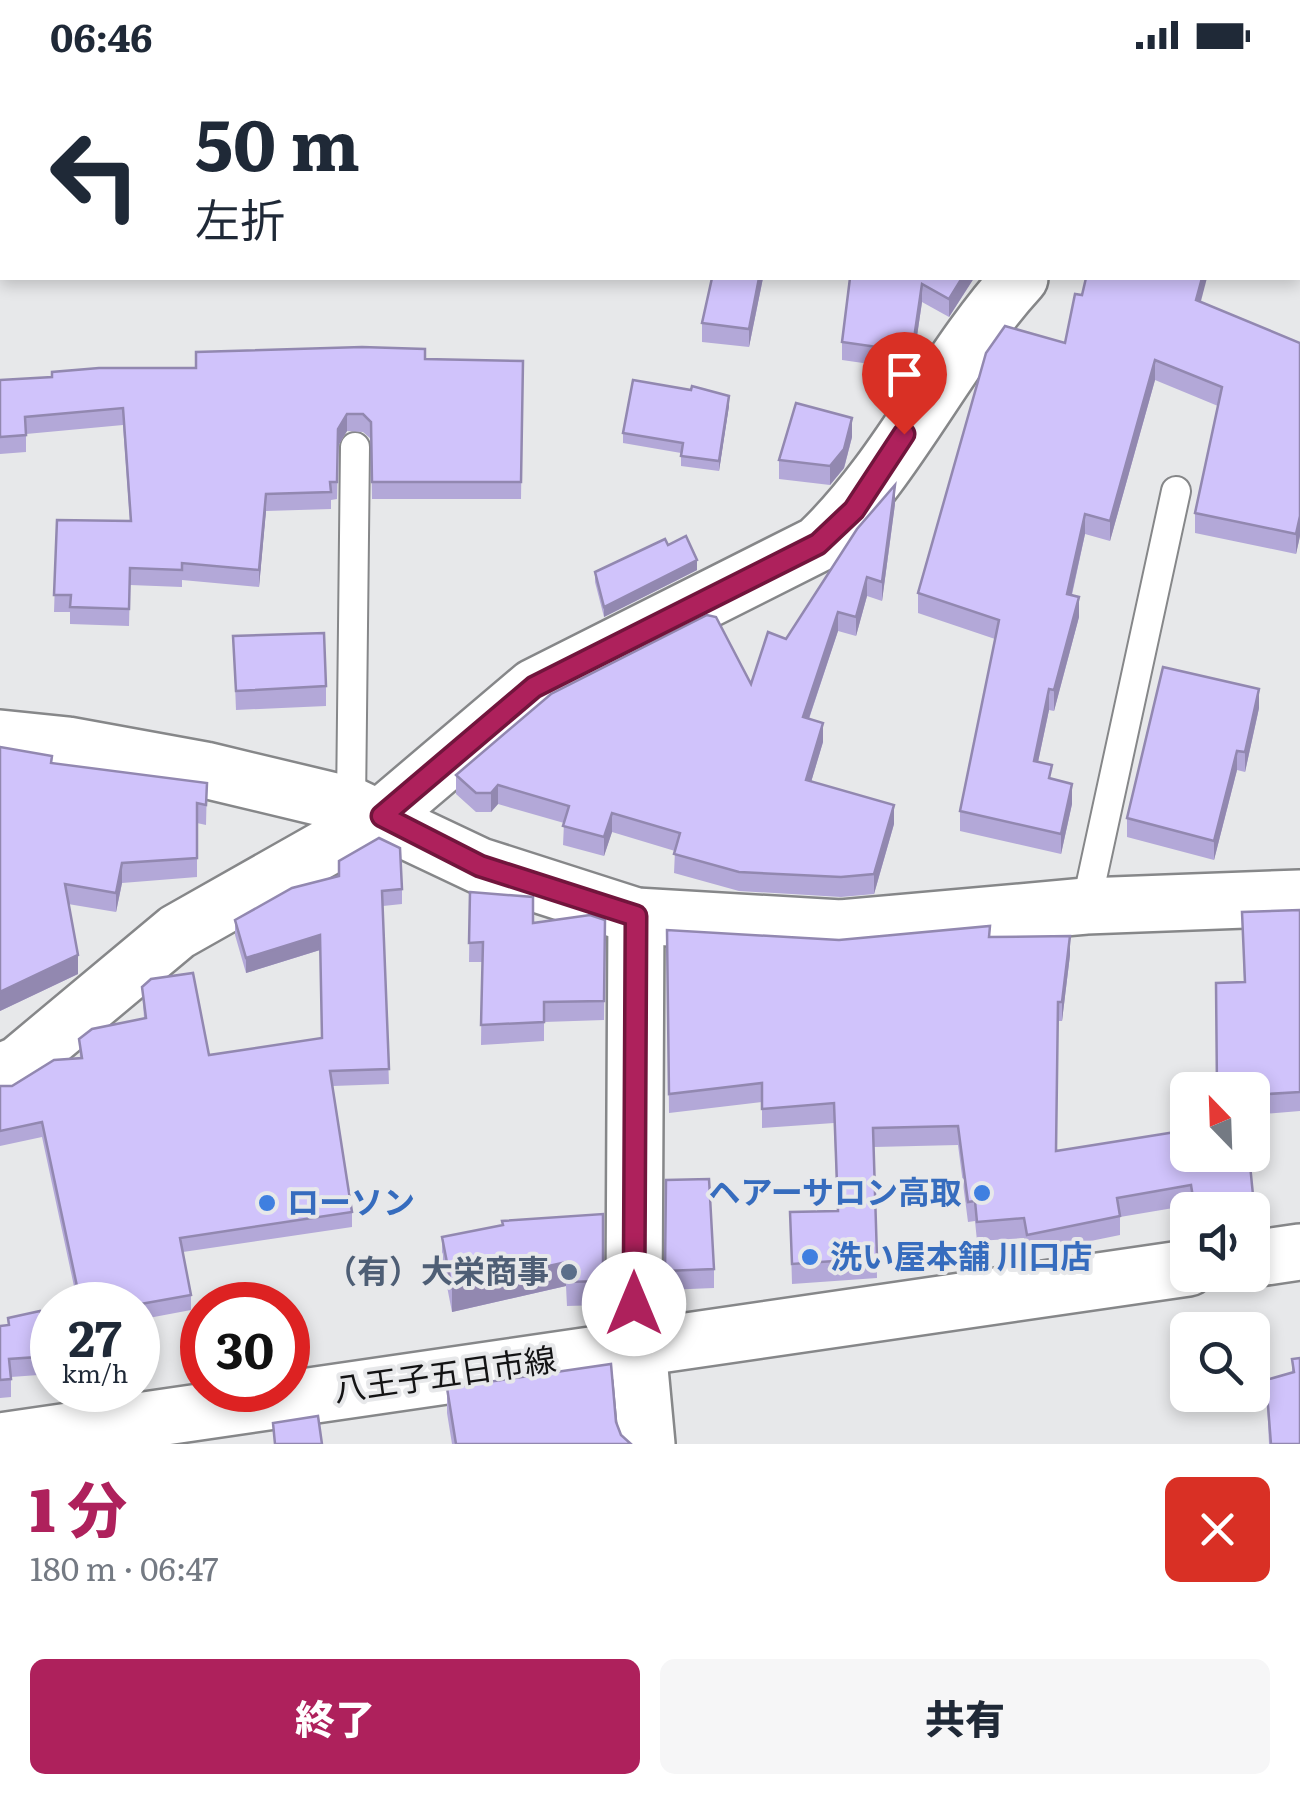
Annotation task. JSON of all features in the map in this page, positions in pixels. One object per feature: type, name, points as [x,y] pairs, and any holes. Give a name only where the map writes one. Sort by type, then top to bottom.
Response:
[{"type":"street","points":[[0,1072],[19,1064],[176,932],[367,810],[534,687],[818,544],[854,510],[978,324],[1018,280]]},
{"type":"street","points":[[0,738],[68,745],[206,770],[367,810],[480,866],[636,916],[841,928],[1086,906],[1300,898]]},
{"type":"street","points":[[636,916],[637,1348],[647,1444]]},
{"type":"street","points":[[1270,1256],[1300,1252]]},
{"type":"street","name":"八王子五日市線","points":[[0,1441],[1170,1271]]},
{"type":"lane","points":[[355,447],[367,810]]},
{"type":"lane","points":[[1086,906],[1176,491]]},
{"type":"building","points":[[712,280],[759,280],[749,329],[702,323]]},
{"type":"building","points":[[850,280],[961,280],[949,299],[922,284],[912,352],[842,342]]},
{"type":"building","points":[[1086,280],[1201,280],[1196,300],[1300,343],[1300,516],[1296,534],[1195,513],[1222,387],[1155,360],[1110,521],[1085,514],[1067,594],[1079,597],[1054,690],[1049,689],[1034,761],[1052,765],[1049,778],[1072,784],[1061,834],[960,811],[999,620],[918,593],[986,353],[1005,326],[1065,343],[1075,294],[1082,295]]},
{"type":"building","points":[[425,349],[425,359],[523,361],[521,482],[372,482],[371,422],[363,414],[347,414],[338,429],[337,482],[330,482],[331,492],[266,494],[259,570],[182,563],[182,570],[130,568],[129,609],[70,607],[71,595],[54,595],[57,520],[131,521],[123,408],[25,417],[26,435],[0,437],[0,380],[52,377],[52,372],[99,368],[196,368],[196,352]]},
{"type":"building","points":[[633,380],[691,390],[692,386],[729,396],[719,461],[681,456],[683,443],[623,433]]},
{"type":"building","points":[[796,403],[852,418],[844,449],[830,466],[779,460]]},
{"type":"building","points":[[895,485],[882,582],[867,577],[856,617],[838,612],[803,717],[823,723],[806,780],[894,805],[874,874],[841,877],[739,872],[674,854],[680,833],[612,813],[604,837],[563,826],[569,806],[498,785],[491,793],[476,793],[456,775],[551,694],[707,615],[716,617],[751,684],[768,632],[786,639],[857,529]]},
{"type":"building","points":[[686,536],[697,560],[604,607],[595,572],[665,539],[668,545]]},
{"type":"building","points":[[324,633],[326,686],[236,691],[233,636]]},
{"type":"building","points":[[1163,667],[1259,689],[1245,752],[1237,751],[1214,841],[1127,818]]},
{"type":"building","points":[[0,747],[52,756],[51,763],[207,783],[206,805],[197,803],[197,858],[122,863],[116,893],[65,884],[78,955],[0,992]]},
{"type":"building","points":[[379,838],[400,848],[402,889],[382,891],[389,1069],[330,1071],[352,1212],[180,1238],[188,1282],[180,1282],[180,1297],[160,1301],[160,1282],[76,1282],[42,1122],[0,1131],[0,1086],[12,1086],[54,1060],[82,1058],[79,1039],[92,1029],[146,1018],[142,987],[151,979],[193,973],[209,1055],[322,1038],[320,935],[246,958],[235,920],[292,888],[339,876],[339,861]]},
{"type":"building","points":[[470,892],[533,897],[533,923],[590,915],[605,920],[604,1001],[544,1002],[544,1022],[481,1025],[483,942],[469,943]]},
{"type":"building","points":[[1300,910],[1300,1092],[1270,1094],[1270,1072],[1217,1072],[1216,983],[1245,982],[1242,912]]},
{"type":"building","points":[[990,926],[989,937],[1070,936],[1062,1002],[1058,1002],[1056,1151],[1170,1133],[1170,1172],[1251,1172],[1253,1192],[1192,1192],[1191,1185],[1117,1198],[1120,1216],[1027,1235],[1024,1218],[977,1222],[975,1201],[968,1202],[958,1126],[873,1128],[877,1258],[792,1264],[790,1212],[838,1211],[834,1103],[762,1109],[762,1083],[669,1094],[667,930],[839,940]]},
{"type":"building","points":[[709,1179],[714,1269],[665,1271],[666,1180]]},
{"type":"building","points":[[603,1214],[603,1281],[567,1282],[566,1262],[452,1288],[442,1237],[503,1225],[502,1221]]},
{"type":"building","points":[[30,1313],[30,1358],[9,1359],[11,1379],[0,1380],[0,1326],[9,1325],[8,1318]]},
{"type":"building","points":[[1300,1358],[1300,1444],[1271,1444],[1270,1379],[1294,1372],[1292,1359]]},
{"type":"building","points":[[611,1364],[616,1422],[621,1435],[631,1444],[456,1444],[447,1388]]},
{"type":"building","points":[[318,1416],[322,1444],[275,1444],[273,1423]]},
{"type":"place","name":"ヘアーサロン高取","points":[[982,1193]]},
{"type":"place","name":"ローソン","points":[[267,1203]]},
{"type":"place","name":"洗い屋本舗 川口店","points":[[810,1257]]},
{"type":"place","name":"（有）大栄商事","points":[[569,1272]]},
{"type":"route","points":[[634,1304],[636,916],[480,866],[382,816],[534,687],[818,544],[854,510],[904,434]]}]
